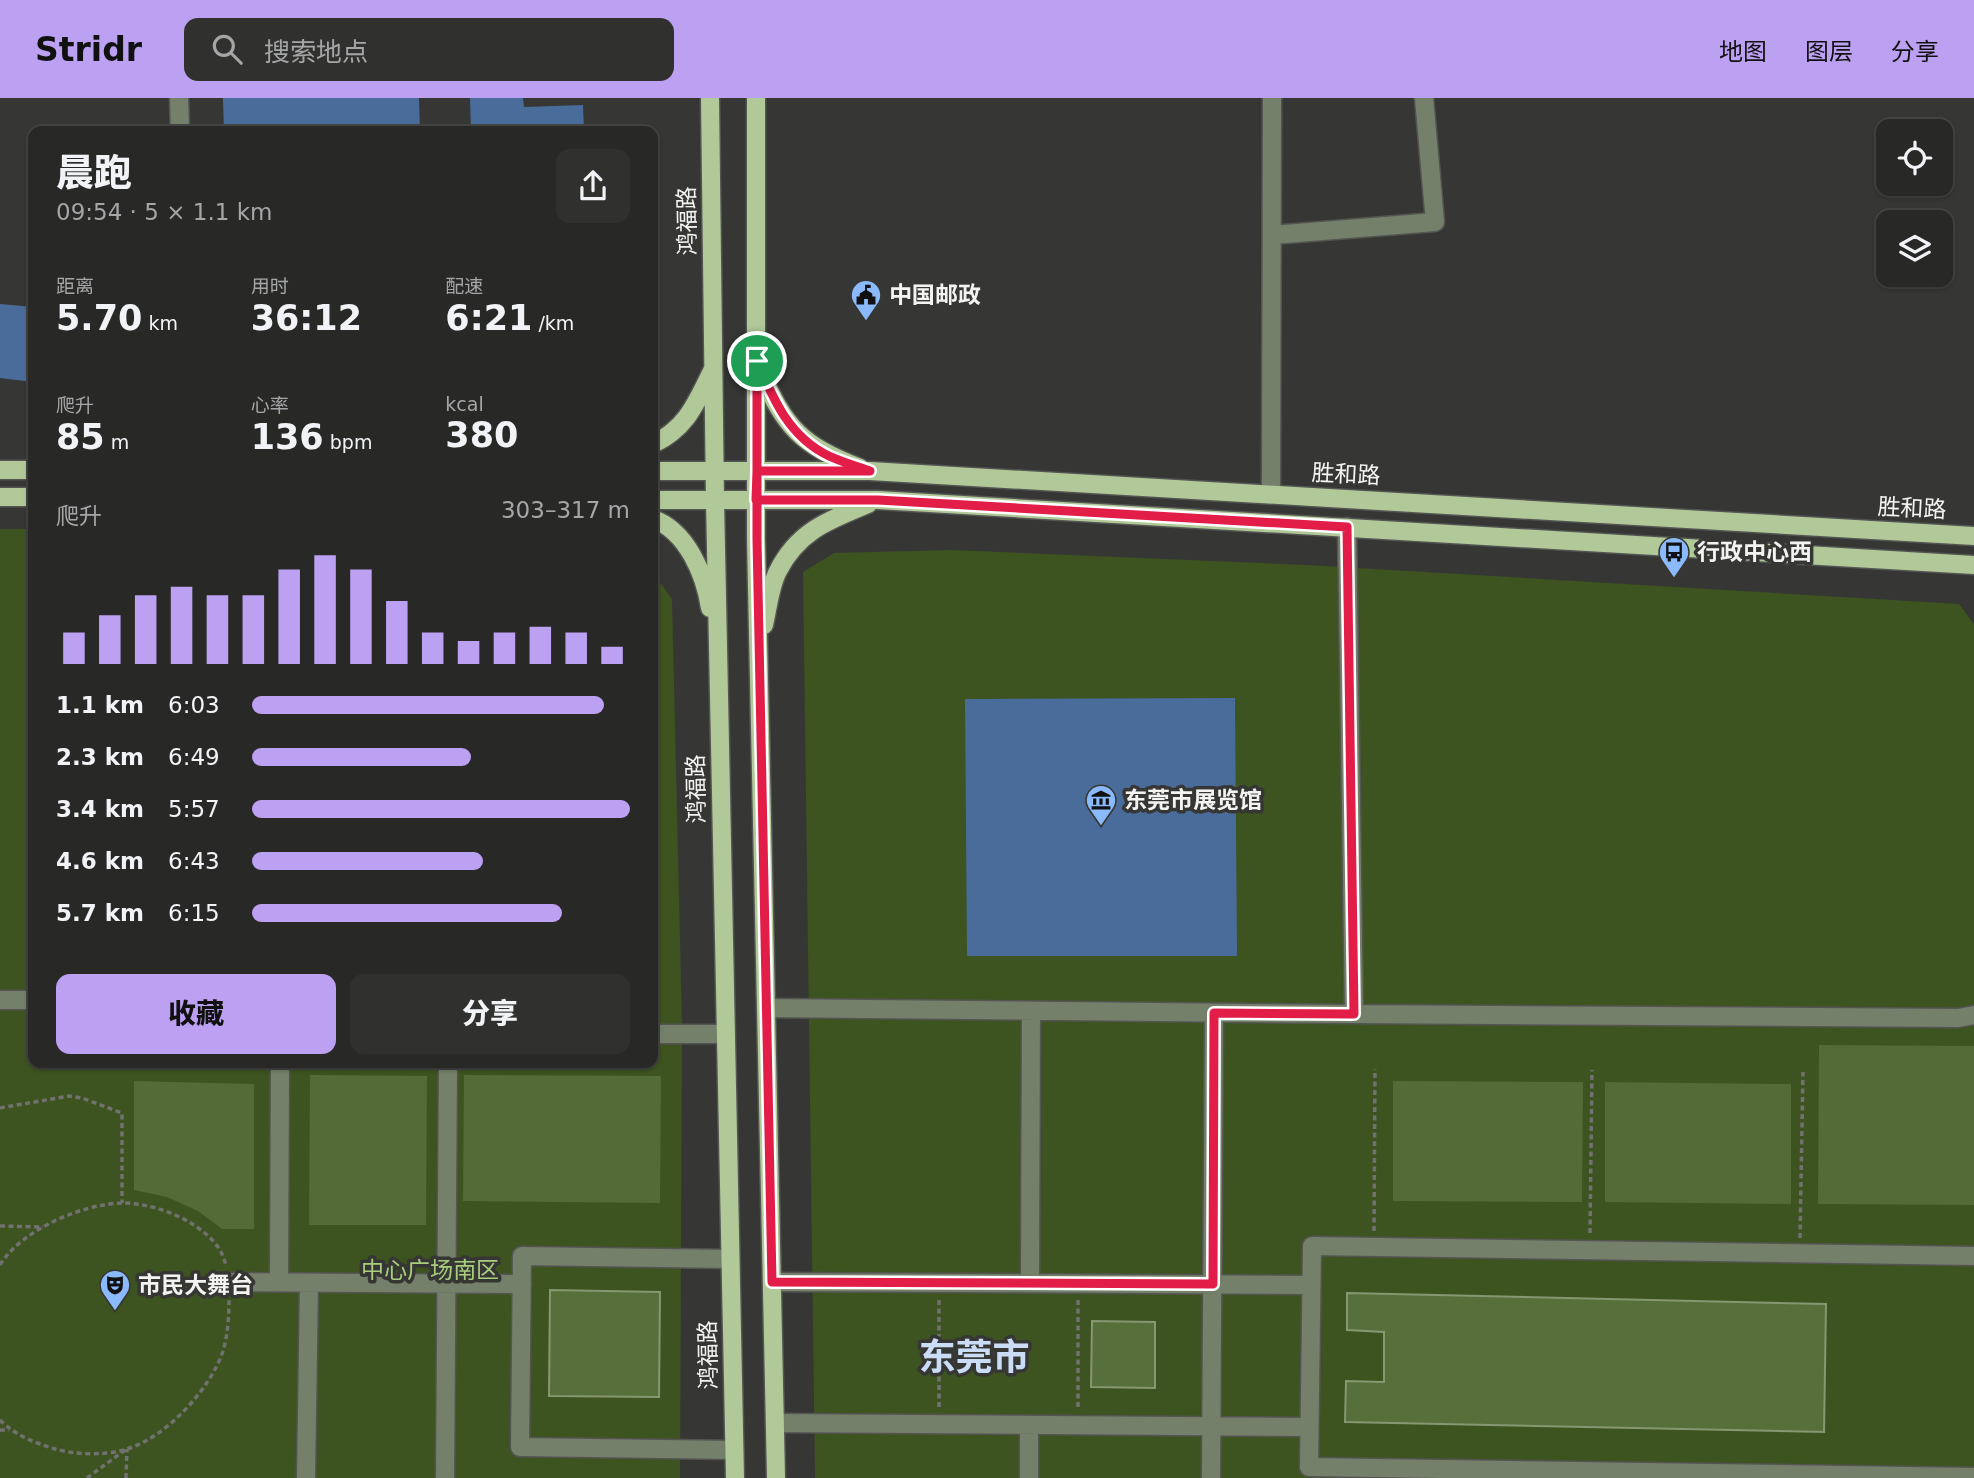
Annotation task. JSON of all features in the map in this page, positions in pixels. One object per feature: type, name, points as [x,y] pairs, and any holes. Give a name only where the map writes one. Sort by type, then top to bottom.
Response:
[{"type":"main road","name":"鸿福路","points":[[710,98],[715,500],[735,1478]]},
{"type":"main road","points":[[756,98],[756,500],[776,1478]]},
{"type":"main road","points":[[757,361],[784,419],[806,442],[828,456],[870,471]]},
{"type":"main road","points":[[658,442],[670,436],[689,415],[713,368]]},
{"type":"main road","points":[[0,470],[28,470]]},
{"type":"main road","name":"胜和路","points":[[658,471],[870,471],[1974,536]]},
{"type":"main road","points":[[0,497],[28,497]]},
{"type":"main road","points":[[658,500],[878,500],[1974,565]]},
{"type":"main road","points":[[759,646],[777,572],[800,538],[828,520],[878,500]]},
{"type":"main road","points":[[658,521],[693,554],[709,598],[718,653]]},
{"type":"street","points":[[180,98],[180,126]]},
{"type":"street","points":[[1271,494],[1272,98]]},
{"type":"street","points":[[1272,235],[1435,222],[1424,98]]},
{"type":"street","points":[[1347,527],[1354,1014]]},
{"type":"street","points":[[0,1000],[28,1000]]},
{"type":"street","points":[[766,1008],[1945,1018],[1974,1015]]},
{"type":"street","points":[[1030,1283],[1031,1011]]},
{"type":"street","points":[[1211,1478],[1214,1013]]},
{"type":"street","points":[[658,1034],[726,1034]]},
{"type":"street","points":[[279,1282],[280,1068]]},
{"type":"street","points":[[445,1478],[448,1068]]},
{"type":"street","points":[[1974,1256],[1312,1246],[1309,1427],[1309,1467],[1974,1477]]},
{"type":"street","points":[[730,1259],[522,1256],[520,1447],[734,1450]]},
{"type":"street","points":[[230,1282],[522,1284]]},
{"type":"street","points":[[772,1282],[1311,1285]]},
{"type":"street","points":[[306,1478],[309,1283]]},
{"type":"street","points":[[775,1423],[1309,1427]]},
{"type":"street","points":[[1029,1425],[1029,1478]]},
{"type":"path","points":[[1373,1247],[1374,1069]]},
{"type":"path","points":[[1590,1250],[1592,1070]]},
{"type":"path","points":[[1799,1253],[1802,1072]]},
{"type":"path","points":[[0,1108],[69,1096],[122,1113],[122,1203]]},
{"type":"path","points":[[0,1265],[27,1237],[65,1216],[122,1203],[180,1215],[206,1233],[223,1252],[230,1282],[229,1320],[223,1352],[205,1388],[177,1417],[154,1435],[127,1449],[87,1478]]},
{"type":"path","points":[[0,1226],[45,1227]]},
{"type":"path","points":[[939,1283],[939,1424]]},
{"type":"path","points":[[1078,1283],[1078,1425]]},
{"type":"path","points":[[0,1420],[9,1430],[32,1442],[62,1451],[89,1454],[127,1449]]},
{"type":"path","points":[[0,1430],[9,1430]]},
{"type":"path","points":[[126,1478],[127,1449]]},
{"type":"green space","name":"中心广场南区","points":[[0,529],[28,529],[28,1068],[658,1068],[658,580],[672,599],[682,1025],[680,1478],[0,1478]]},
{"type":"green space","points":[[951,550],[1307,565],[1959,604],[1974,624],[1974,1478],[815,1478],[803,572],[834,553]]},
{"type":"shaded area","points":[[1819,1045],[1974,1046],[1974,1205],[1818,1204]]},
{"type":"shaded area","points":[[310,1075],[427,1076],[426,1225],[309,1225]]},
{"type":"shaded area","points":[[464,1075],[661,1076],[660,1203],[463,1201]]},
{"type":"shaded area","points":[[134,1081],[254,1084],[254,1229],[222,1229],[198,1211],[167,1197],[134,1190]]},
{"type":"shaded area","points":[[1393,1081],[1583,1082],[1582,1202],[1393,1201]]},
{"type":"shaded area","points":[[1605,1082],[1791,1084],[1791,1204],[1605,1202]]},
{"type":"shaded area","points":[[550,1290],[660,1292],[659,1397],[549,1396]]},
{"type":"shaded area","points":[[1347,1293],[1826,1304],[1824,1432],[1345,1422],[1346,1381],[1384,1382],[1384,1332],[1347,1330]]},
{"type":"shaded area","points":[[1092,1321],[1155,1322],[1155,1388],[1091,1387]]},
{"type":"building","points":[[223,98],[419,98],[420,126],[224,126]]},
{"type":"building","points":[[470,98],[523,98],[524,107],[583,105],[584,126],[471,126]]},
{"type":"building","points":[[0,304],[28,307],[28,381],[0,378]]},
{"type":"building","name":"东莞市展览馆","points":[[1235,698],[1237,956],[967,956],[965,699]]},
{"type":"place","name":"中国邮政","points":[[866,322]]},
{"type":"place","name":"行政中心西","points":[[1674,579]]},
{"type":"place","name":"东莞市展览馆","points":[[1101,827]]},
{"type":"place","name":"市民大舞台","points":[[115,1312]]},
{"type":"district","name":"东莞市","points":[[974,1357]]},
{"type":"route","points":[[757,361],[756,500],[772,1282],[1213,1284],[1214,1013],[1354,1014],[1347,527],[878,500],[756,500],[757,471],[870,471],[828,456],[806,442],[784,419],[757,361]]}]
